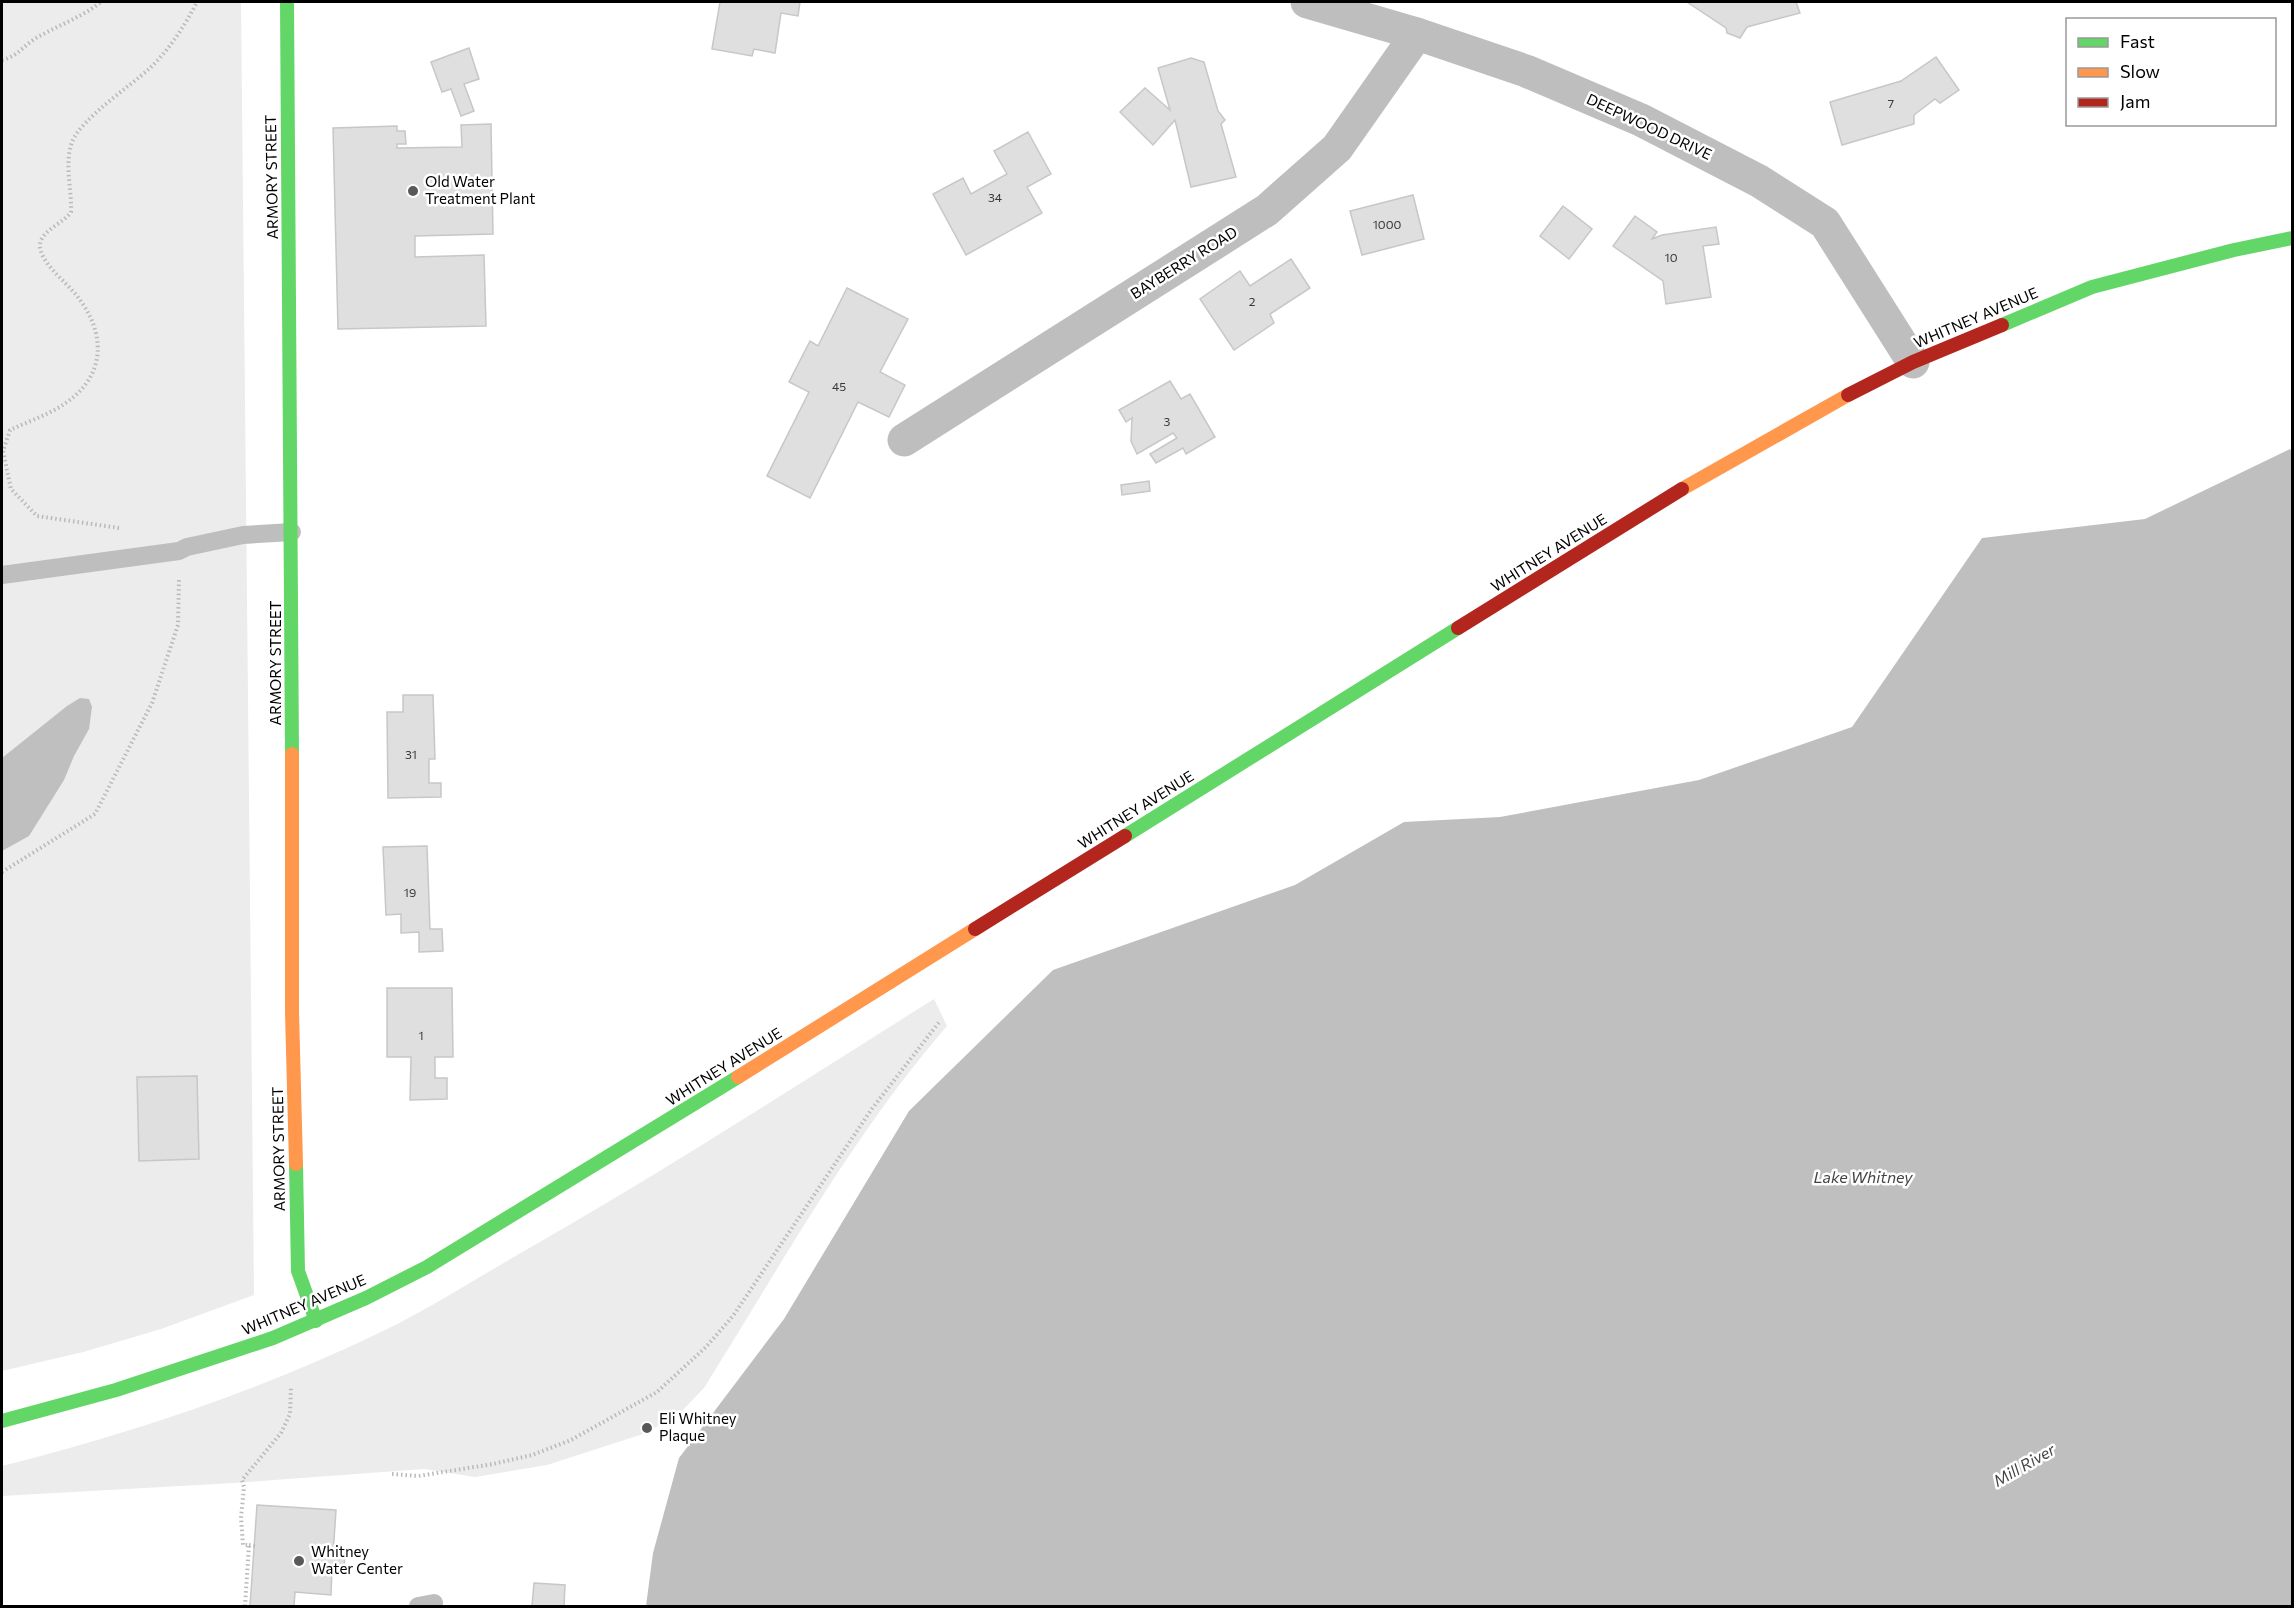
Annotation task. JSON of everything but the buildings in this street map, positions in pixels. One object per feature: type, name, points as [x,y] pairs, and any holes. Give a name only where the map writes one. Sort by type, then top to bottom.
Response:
[{"type":"main road","name":"ARMORY STREET","points":[[287,2],[292,532],[292,1012],[298,1271],[316,1321]]},
{"type":"main road","name":"WHITNEY AVENUE","points":[[2,1420],[192,1367],[316,1321],[427,1267],[622,1150],[1704,475],[1820,409],[1913,362],[2092,287],[2234,250],[2292,238]]},
{"type":"street","name":"DEEPWOOD DRIVE","points":[[1306,2],[1417,34],[1526,71],[1641,120],[1759,181],[1825,223],[1913,362]]},
{"type":"street","name":"BAYBERRY ROAD","points":[[904,440],[1267,210],[1337,148],[1417,34]]},
{"type":"lane","points":[[2,575],[179,551],[187,547],[243,535],[292,532]]},
{"type":"path","points":[[2,60],[102,2]]},
{"type":"path","points":[[71,212],[69,157],[74,139],[89,120],[150,67],[166,50],[188,20],[197,2]]},
{"type":"path","points":[[392,1474],[418,1476],[532,1455],[571,1440],[657,1392],[706,1347],[733,1316],[871,1110],[940,1021]]},
{"type":"path","points":[[255,1546],[243,1545],[244,1487],[242,1480],[281,1433],[290,1413],[291,1386]]},
{"type":"path","points":[[245,1606],[249,1545]]},
{"type":"shaded area","points":[[2,2],[241,2],[254,1295],[161,1329],[83,1352],[2,1371]]},
{"type":"shaded area","points":[[934,999],[947,1026],[912,1068],[849,1156],[704,1388],[678,1415],[643,1434],[547,1465],[475,1477],[424,1469],[234,1483],[2,1496],[2,1466],[148,1424],[244,1391],[337,1352],[416,1314],[671,1164]]},
{"type":"water","name":"Lake Whitney","points":[[2290,449],[2292,451],[2292,1606],[646,1606],[653,1553],[679,1458],[784,1319],[909,1111],[1053,970],[1295,885],[1404,822],[1500,817],[1699,780],[1852,727],[1982,538],[2145,519]]},
{"type":"water","points":[[80,698],[89,699],[92,707],[89,729],[64,780],[29,836],[2,851],[2,758]]},
{"type":"traffic: fast","points":[[287,2],[292,754]]},
{"type":"traffic: fast","points":[[2002,325],[2092,287],[2234,250],[2292,238]]},
{"type":"traffic: fast","points":[[1125,836],[1458,628]]},
{"type":"traffic: fast","points":[[2,1421],[116,1390],[273,1338],[366,1298],[427,1267],[738,1077]]},
{"type":"traffic: fast","points":[[296,1164],[298,1271],[316,1321]]},
{"type":"traffic: slow","points":[[1682,489],[1848,395]]},
{"type":"traffic: slow","points":[[292,754],[292,1012],[296,1164]]},
{"type":"traffic: slow","points":[[738,1077],[975,929]]},
{"type":"traffic: jam","points":[[1848,395],[1913,362],[2002,325]]},
{"type":"traffic: jam","points":[[1458,628],[1682,489]]},
{"type":"traffic: jam","points":[[975,929],[1125,836]]},
{"type":"place","name":"Old Water Treatment Plant","points":[[413,191]]},
{"type":"place","name":"Eli Whitney Plaque","points":[[647,1428]]},
{"type":"place","name":"Whitney Water Center","points":[[299,1561]]},
{"type":"water label","name":"Mill River","points":[[2024,1465]]}]
